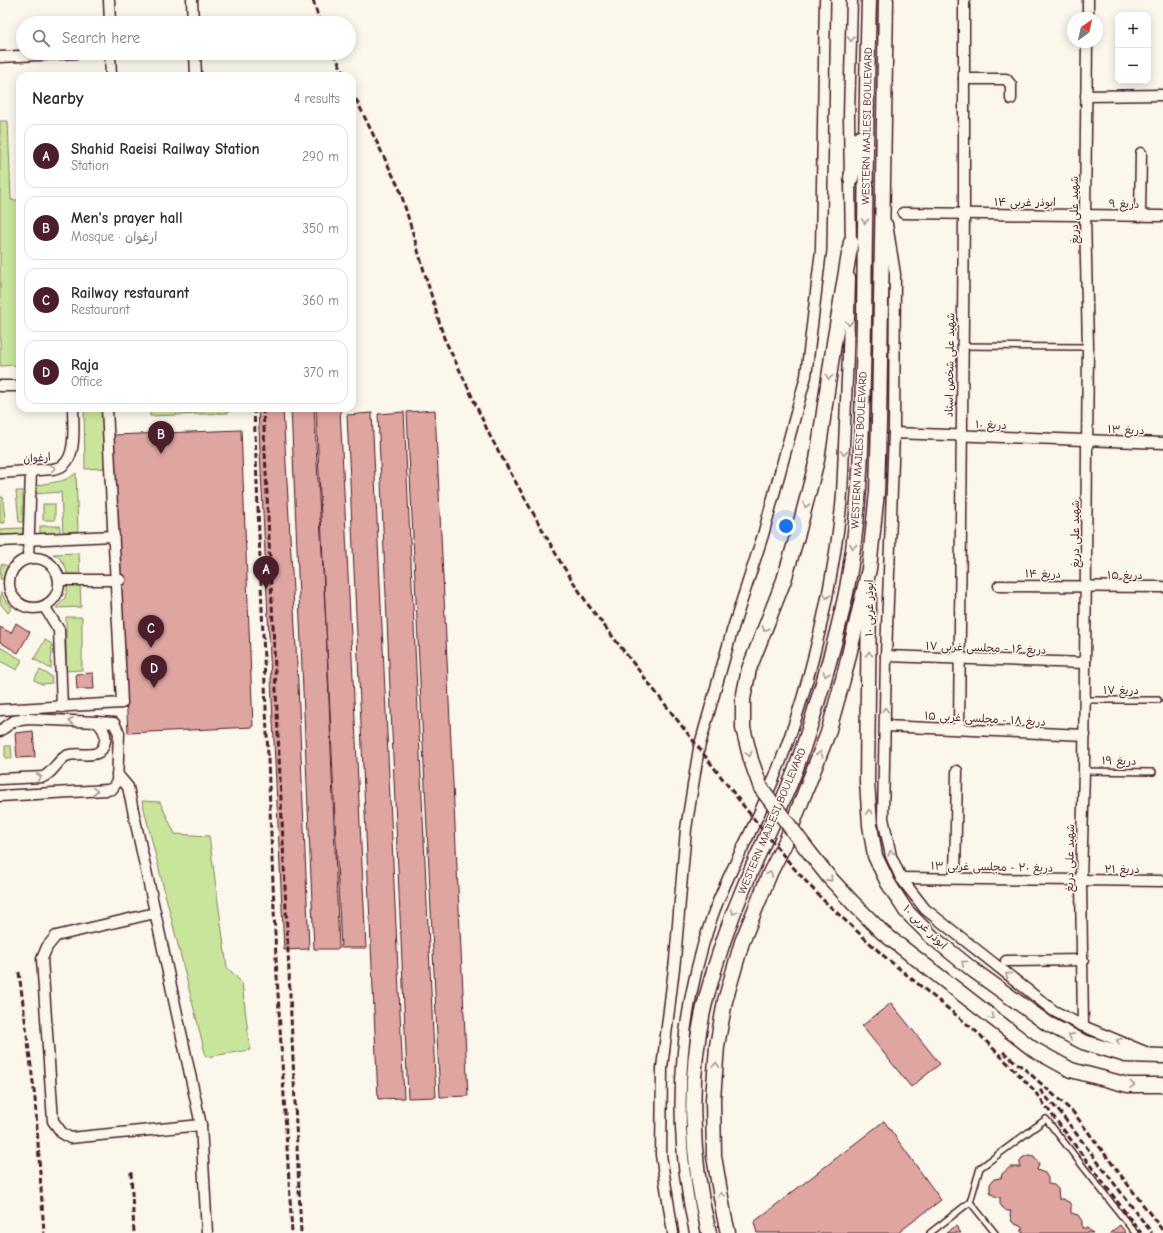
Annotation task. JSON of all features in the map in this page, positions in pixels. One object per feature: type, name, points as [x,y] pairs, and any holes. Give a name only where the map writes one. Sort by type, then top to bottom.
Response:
[{"type":"main road","name":"WESTERN MAJLESI BOULEVARD","points":[[709,1233],[705,1217],[696,1156],[693,1098],[698,1043],[706,996],[744,885],[772,825],[796,768],[828,671],[847,587],[857,517],[862,424],[866,110],[870,0]]},
{"type":"main road","name":"WESTERN MAJLESI BOULEVARD","points":[[728,1233],[714,1156],[713,1099],[717,1046],[725,1001],[742,942],[770,873],[786,840],[828,733],[845,672],[869,569],[877,492],[886,0]]},
{"type":"main road","points":[[851,178],[866,110]]},
{"type":"main road","points":[[851,242],[863,382]]},
{"type":"main road","points":[[851,242],[834,343],[817,460],[784,580],[749,669],[743,699],[743,728],[751,760],[761,788],[833,881],[882,932],[1033,1049],[1071,1070],[1128,1085],[1163,1085]]},
{"type":"main road","name":"ابوذر غربی ۱۰","points":[[869,569],[867,782],[870,824],[875,856],[888,883],[906,911],[932,937],[973,970],[1048,1024],[1083,1042],[1126,1055],[1159,1056]]},
{"type":"street","points":[[109,0],[110,16]]},
{"type":"street","points":[[192,0],[193,16]]},
{"type":"street","points":[[673,1233],[661,1155],[662,1068],[675,960],[686,829],[699,748],[732,631],[763,535],[806,376],[821,250],[826,0]]},
{"type":"street","points":[[695,1233],[686,1188],[682,1140],[681,1094],[683,1050],[691,997],[700,956],[713,915],[761,809],[790,734],[808,677],[821,626],[831,576],[840,514],[848,380],[851,242],[849,116],[852,0]]},
{"type":"street","name":"شهید علی شخص استاد","points":[[959,729],[964,214],[964,0]]},
{"type":"street","points":[[1088,0],[1088,12]]},
{"type":"street","name":"شهید علی دریغ","points":[[1083,1026],[1081,880],[1085,735],[1088,347],[1085,215],[1087,48]]},
{"type":"street","points":[[0,57],[16,56]]},
{"type":"street","points":[[110,60],[111,72]]},
{"type":"street","points":[[195,60],[196,72]]},
{"type":"street","points":[[964,79],[1006,79],[1011,85],[1011,99]]},
{"type":"street","points":[[1086,96],[1163,95]]},
{"type":"street","points":[[1140,216],[1142,154]]},
{"type":"street","points":[[883,201],[895,274],[894,433],[886,656],[883,818],[891,856],[901,878],[925,909],[1054,1011],[1083,1026],[1159,1056]]},
{"type":"street","name":"ابوذر غربی ۱۴","points":[[903,213],[1085,215]]},
{"type":"street","name":"دریغ ۹","points":[[1085,215],[1163,216]]},
{"type":"street","points":[[0,386],[16,386]]},
{"type":"street","name":"ارغوان","points":[[0,473],[53,469],[61,467],[68,460],[72,449],[73,412]]},
{"type":"street","points":[[0,710],[122,703],[118,580],[107,412]]},
{"type":"street","name":"دریغ ۱۰","points":[[894,433],[1087,440]]},
{"type":"street","name":"دریغ ۱۳","points":[[1087,440],[1163,443]]},
{"type":"street","points":[[28,559],[31,471]]},
{"type":"street","points":[[0,541],[114,536]]},
{"type":"street","points":[[36,558],[45,560],[52,565],[59,580],[56,595],[44,606],[29,607],[21,604],[15,599],[5,584],[14,568],[20,562],[28,559],[36,558]]},
{"type":"street","points":[[59,580],[118,580]]},
{"type":"street","name":"دریغ ۱۴","points":[[999,586],[1086,587]]},
{"type":"street","name":"دریغ ۱۵","points":[[1086,587],[1163,587]]},
{"type":"street","points":[[44,606],[59,630],[62,707]]},
{"type":"street","name":"دریغ ۱۶ - مجلسی غربی ۱۷","points":[[886,656],[1085,663]]},
{"type":"street","points":[[0,731],[14,721],[28,720],[110,722],[114,723],[117,727],[118,733],[118,774],[117,782],[112,789],[0,796]]},
{"type":"street","points":[[0,780],[43,777],[48,775],[64,757],[69,755],[96,754],[106,740],[104,729],[97,722]]},
{"type":"street","name":"دریغ ۱۸ - مجلسی غربی ۱۵","points":[[885,726],[1085,735]]},
{"type":"street","points":[[955,878],[957,770]]},
{"type":"street","points":[[118,774],[128,787],[201,1125],[207,1233]]},
{"type":"street","name":"دریغ ۲۰ - مجلسی غربی ۱۳","points":[[901,878],[1081,880]]},
{"type":"street","name":"دریغ ۲۱","points":[[1081,880],[1163,881]]},
{"type":"street","points":[[156,913],[56,936],[47,947],[42,959],[53,1121],[62,1133],[70,1138],[201,1125]]},
{"type":"street","points":[[1006,961],[1083,960]]},
{"type":"lane","points":[[962,346],[1088,347]]},
{"type":"lane","name":"دریغ ۱۷","points":[[1085,700],[1158,700]]},
{"type":"lane","name":"دریغ ۱۹","points":[[1084,771],[1152,772]]},
{"type":"lane","points":[[930,1233],[970,1202],[980,1168],[1046,1119],[1135,1233]]},
{"type":"lane","points":[[970,1202],[995,1233]]},
{"type":"green space","points":[[0,121],[8,121],[11,200],[16,200],[16,365],[0,366]]},
{"type":"green space","points":[[84,412],[104,412],[106,468],[85,469]]},
{"type":"green space","points":[[150,412],[228,413],[150,416]]},
{"type":"green space","points":[[76,473],[78,531],[63,532],[61,492],[34,494],[38,485],[58,482],[67,479]]},
{"type":"green space","points":[[16,491],[23,491],[23,522],[19,522]]},
{"type":"green space","points":[[0,497],[3,497],[5,523],[0,523]]},
{"type":"green space","points":[[43,504],[55,504],[55,520],[43,520]]},
{"type":"green space","points":[[40,526],[60,526],[60,533],[40,533]]},
{"type":"green space","points":[[23,528],[23,534],[0,535],[0,529]]},
{"type":"green space","points":[[79,553],[80,576],[68,576],[63,563],[53,554]]},
{"type":"green space","points":[[1,564],[11,567],[7,579],[0,579]]},
{"type":"green space","points":[[68,584],[80,584],[81,607],[56,608],[65,598]]},
{"type":"green space","points":[[1,592],[7,603],[12,607],[8,613],[0,603]]},
{"type":"green space","points":[[66,617],[82,617],[82,670],[66,671]]},
{"type":"green space","points":[[45,640],[52,644],[51,669],[34,659]]},
{"type":"green space","points":[[0,647],[22,660],[17,670],[0,661]]},
{"type":"green space","points":[[40,670],[51,676],[52,683],[42,684],[34,680]]},
{"type":"green space","points":[[5,746],[11,746],[12,758],[5,758]]},
{"type":"green space","points":[[142,801],[160,802],[175,834],[209,836],[227,967],[242,983],[250,1050],[206,1057]]},
{"type":"building","points":[[435,410],[468,1096],[440,1097],[407,412]]},
{"type":"building","points":[[258,412],[283,412],[298,683],[309,949],[284,950]]},
{"type":"building","points":[[291,412],[314,412],[326,626],[339,949],[314,949]]},
{"type":"building","points":[[316,412],[340,412],[366,948],[341,948]]},
{"type":"building","points":[[404,412],[436,1097],[408,1098],[378,414]]},
{"type":"building","points":[[372,413],[404,1098],[378,1099],[347,415]]},
{"type":"building","points":[[241,430],[253,727],[128,733],[113,435]]},
{"type":"building","points":[[16,623],[30,632],[18,653],[0,642],[0,627],[11,633]]},
{"type":"building","points":[[93,673],[94,689],[77,689],[76,674]]},
{"type":"building","points":[[33,731],[35,757],[17,758],[15,733]]},
{"type":"building","points":[[891,1003],[940,1064],[911,1087],[862,1026]]},
{"type":"building","points":[[884,1121],[941,1200],[898,1233],[757,1233],[754,1222]]},
{"type":"building","points":[[1028,1155],[1034,1156],[1039,1164],[1037,1170],[1045,1173],[1048,1178],[1048,1184],[1054,1185],[1058,1189],[1059,1199],[1069,1202],[1071,1205],[1071,1213],[1078,1215],[1082,1221],[1082,1228],[1087,1228],[1093,1233],[1022,1233],[1022,1227],[1012,1222],[1010,1215],[1011,1211],[1007,1211],[1002,1207],[1000,1204],[1000,1197],[991,1194],[990,1184],[994,1179],[1001,1178],[1002,1174],[1010,1167],[1020,1167],[1020,1161],[1022,1158]]},
{"type":"building","points":[[1120,1225],[1126,1233],[1110,1233]]},
{"type":"building","points":[[956,1226],[961,1233],[946,1233]]},
{"type":"railway","points":[[313,0],[318,16]]},
{"type":"railway","points":[[337,60],[343,72]]},
{"type":"railway","points":[[356,99],[400,190],[444,338],[490,436],[561,563],[589,606],[792,866],[822,899],[885,957],[978,1033],[1032,1088],[1141,1233]]},
{"type":"railway","points":[[254,412],[276,959],[292,1233]]},
{"type":"railway","points":[[263,412],[301,1233]]},
{"type":"railway","points":[[19,972],[35,1098],[44,1233]]},
{"type":"railway","points":[[1003,1052],[1073,1112],[1163,1231]]},
{"type":"railway","points":[[1040,1090],[1062,1115],[1152,1233]]},
{"type":"railway","points":[[131,1172],[134,1233]]},
{"type":"place","name":"Men's prayer hall","points":[[161,454]]},
{"type":"place","name":"Shahid Raeisi Railway Station","points":[[266,589]]},
{"type":"place","name":"Railway restaurant","points":[[151,648]]},
{"type":"place","name":"Raja","points":[[154,688]]}]
